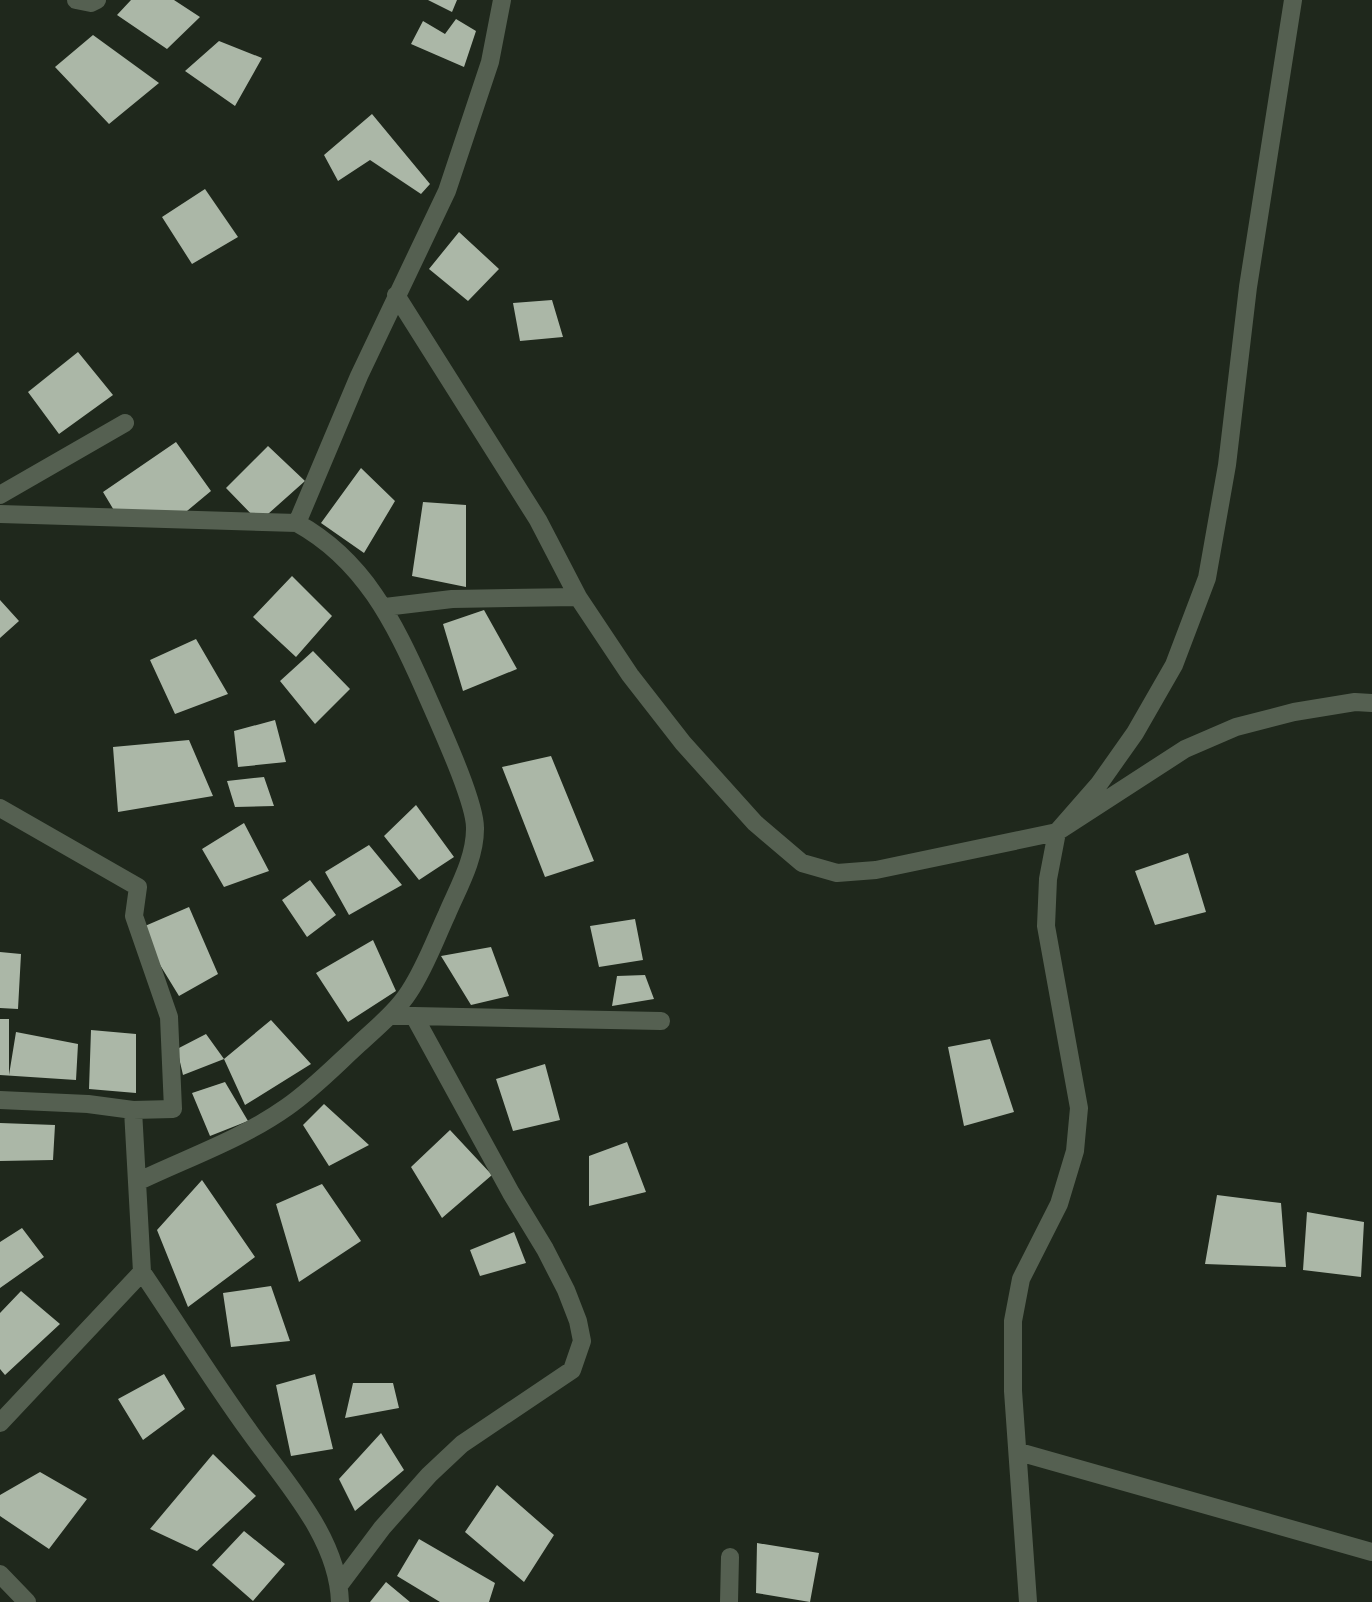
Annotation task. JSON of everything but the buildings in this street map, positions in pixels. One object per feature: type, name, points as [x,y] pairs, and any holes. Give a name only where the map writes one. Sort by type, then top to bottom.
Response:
[{"type":"street","points":[[76,0],[91,3],[97,0]]},
{"type":"street","points":[[297,523],[358,376],[447,191],[490,62],[502,0]]},
{"type":"street","points":[[1028,1602],[1013,1391],[1012,1321],[1021,1279],[1059,1204],[1075,1151],[1079,1108],[1046,926],[1048,879],[1057,832],[1099,784],[1135,733],[1174,665],[1207,578],[1227,465],[1248,287],[1293,0]]},
{"type":"street","points":[[396,295],[532,510],[578,597],[630,675],[683,743],[755,823],[802,863],[837,873],[876,870],[1057,832],[1185,749],[1236,727],[1294,712],[1355,702],[1372,703]]},
{"type":"street","points":[[0,495],[125,423]]},
{"type":"street","points":[[0,514],[297,523],[323,537],[359,573],[385,607],[436,717],[466,793],[476,827],[472,851],[464,875],[433,945],[409,992],[390,1016],[288,1107],[252,1129],[137,1182]]},
{"type":"street","points":[[385,607],[452,599],[578,597]]},
{"type":"street","points":[[0,808],[138,887],[134,916],[169,1017],[173,1109],[133,1110],[88,1104],[0,1100]]},
{"type":"street","points":[[390,1016],[661,1021]]},
{"type":"street","points":[[340,1593],[382,1528],[429,1475],[462,1444],[572,1370],[582,1341],[570,1300],[544,1249],[414,1016]]},
{"type":"street","points":[[133,1110],[142,1272],[249,1431],[292,1487],[327,1549],[340,1593]]},
{"type":"street","points":[[0,1423],[142,1272]]},
{"type":"street","points":[[1019,1452],[1372,1552]]},
{"type":"street","points":[[729,1602],[730,1557]]},
{"type":"street","points":[[0,1574],[27,1602]]}]
